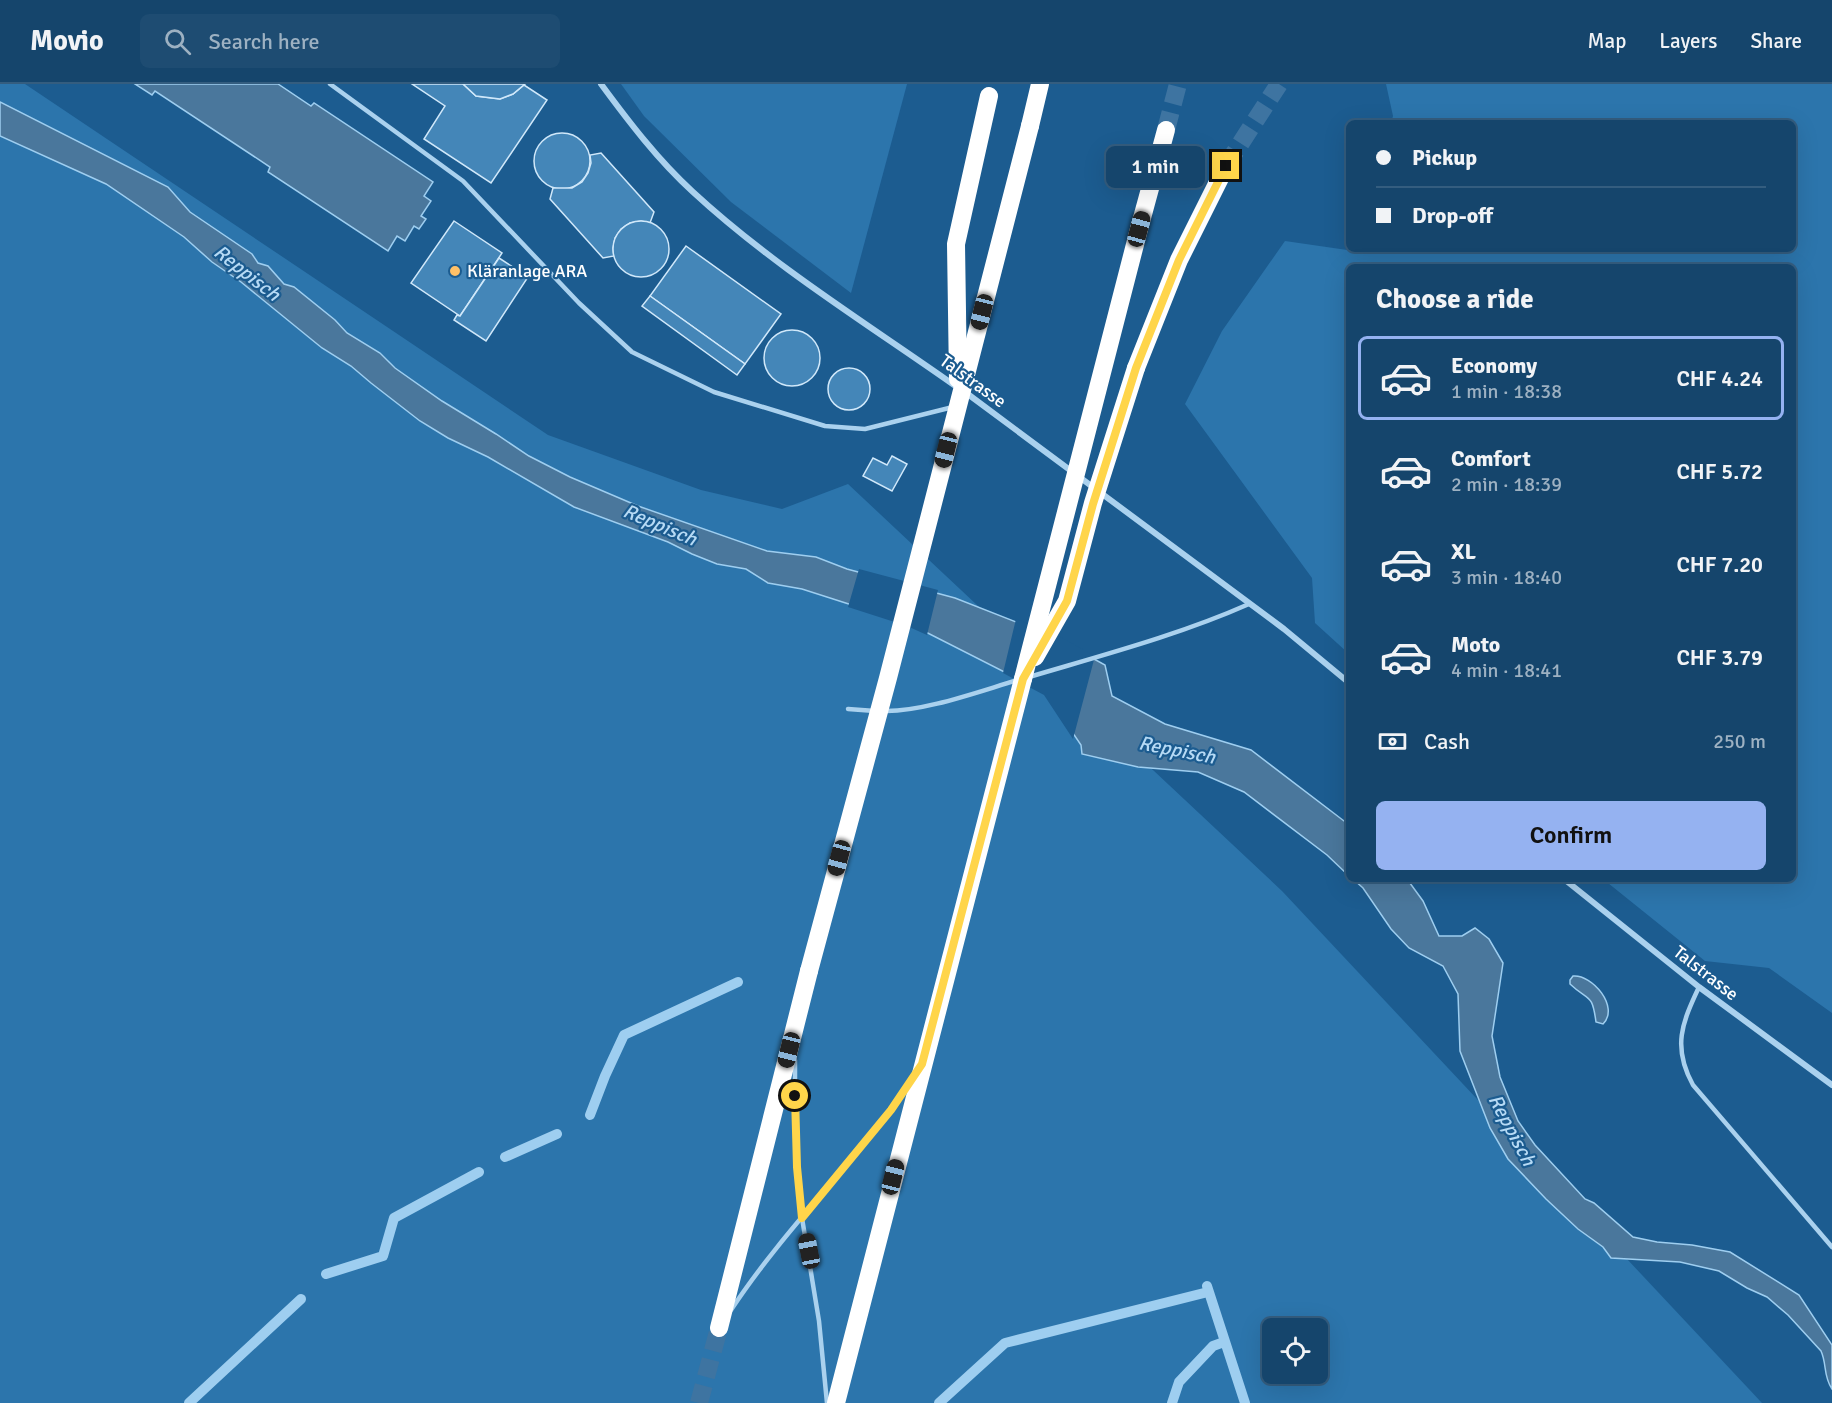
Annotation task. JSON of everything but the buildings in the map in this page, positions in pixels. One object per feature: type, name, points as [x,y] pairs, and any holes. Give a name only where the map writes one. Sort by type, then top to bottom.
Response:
[{"type":"highway","points":[[719,1328],[1040,84]]},
{"type":"highway","points":[[958,404],[956,244],[990,90]]},
{"type":"highway","points":[[836,1403],[1016,681],[1166,130]]},
{"type":"highway","points":[[1016,681],[1067,601],[1116,426],[1136,368],[1179,260],[1226,166]]},
{"type":"street","name":"Talstrasse","points":[[601,84],[650,148],[715,211],[812,286],[977,401],[1284,629],[1346,680]]},
{"type":"street","name":"Talstrasse","points":[[1568,882],[1699,987],[1832,1085]]},
{"type":"lane","points":[[330,84],[463,181],[579,303],[632,352],[714,392],[814,424],[840,429],[855,430],[876,427],[977,401]]},
{"type":"lane","points":[[848,709],[905,710],[1016,681],[1113,652],[1249,604]]},
{"type":"lane","points":[[1699,987],[1682,1028],[1682,1056],[1685,1071],[1693,1085],[1832,1247]]},
{"type":"lane","points":[[795,1028],[795,1118],[802,1218],[819,1321],[826,1403]]},
{"type":"lane","points":[[719,1328],[749,1283],[891,1110],[922,1064]]},
{"type":"shaded area","points":[[0,84],[25,84],[548,435],[701,490],[782,509],[848,484],[1282,891],[1762,1403],[0,1403]]},
{"type":"shaded area","points":[[621,84],[907,84],[851,293],[731,202],[644,116]]},
{"type":"shaded area","points":[[1386,84],[1832,84],[1832,1013],[1769,968],[1705,961],[1607,882],[1796,882],[1796,264],[1346,264],[1346,651],[1315,623],[1312,578],[1185,404],[1222,331],[1285,241],[1346,250],[1346,252],[1796,252],[1796,120],[1392,120]]},
{"type":"water","points":[[135,84],[278,84],[311,106],[314,103],[433,182],[424,196],[431,201],[421,216],[426,219],[419,229],[414,226],[405,241],[397,236],[388,251],[268,172],[270,167],[155,91],[152,95]]},
{"type":"water","name":"Reppisch","points":[[0,102],[168,187],[190,212],[252,254],[258,263],[268,266],[284,284],[294,287],[335,320],[347,333],[380,353],[395,368],[529,456],[570,477],[638,506],[767,551],[816,557],[847,569],[955,598],[1054,637],[1105,665],[1112,696],[1165,724],[1251,750],[1346,822],[1346,873],[1327,855],[1244,792],[1198,772],[1138,767],[1082,754],[1081,745],[1046,693],[908,623],[802,589],[768,583],[746,569],[717,564],[668,542],[574,507],[488,457],[448,438],[420,421],[351,366],[322,348],[241,282],[212,262],[184,237],[106,184],[0,136]]},
{"type":"water","name":"Reppisch","points":[[1356,882],[1409,882],[1423,901],[1439,936],[1462,936],[1475,928],[1489,939],[1503,963],[1492,1036],[1500,1077],[1518,1121],[1535,1145],[1585,1199],[1594,1203],[1633,1237],[1730,1252],[1799,1295],[1832,1345],[1832,1389],[1827,1379],[1821,1351],[1788,1315],[1767,1297],[1719,1271],[1680,1262],[1611,1258],[1603,1247],[1578,1229],[1546,1199],[1508,1159],[1490,1128],[1460,1051],[1458,994],[1443,966],[1409,948],[1391,929],[1363,888]]},
{"type":"water","points":[[1573,976],[1588,980],[1602,993],[1608,1009],[1603,1024],[1596,1022],[1589,999],[1570,984]]},
{"type":"pier","points":[[859,569],[938,590],[927,635],[907,626],[848,607]]},
{"type":"pier","points":[[1016,619],[1055,634],[1095,656],[1073,739],[1044,695],[1003,673]]},
{"type":"waterway","points":[[590,1115],[624,1035],[738,982]]},
{"type":"waterway","points":[[505,1157],[557,1134]]},
{"type":"waterway","points":[[326,1274],[383,1256],[394,1218],[479,1172]]},
{"type":"waterway","points":[[1207,1286],[1245,1403]]},
{"type":"waterway","points":[[939,1403],[1005,1343],[1208,1292]]},
{"type":"waterway","points":[[189,1403],[301,1299]]},
{"type":"waterway","points":[[1172,1403],[1179,1382],[1213,1346],[1224,1342]]},
{"type":"tunnel","points":[[1166,130],[1178,84]]},
{"type":"tunnel","points":[[1226,166],[1279,84]]},
{"type":"tunnel","points":[[699,1403],[719,1328]]},
{"type":"place","name":"Kläranlage ARA","points":[[455,271]]},
{"type":"route","points":[[795,1096],[797,1167],[802,1218],[891,1110],[922,1064],[1023,679],[1067,601],[1116,426],[1136,368],[1179,260],[1226,166]]}]
